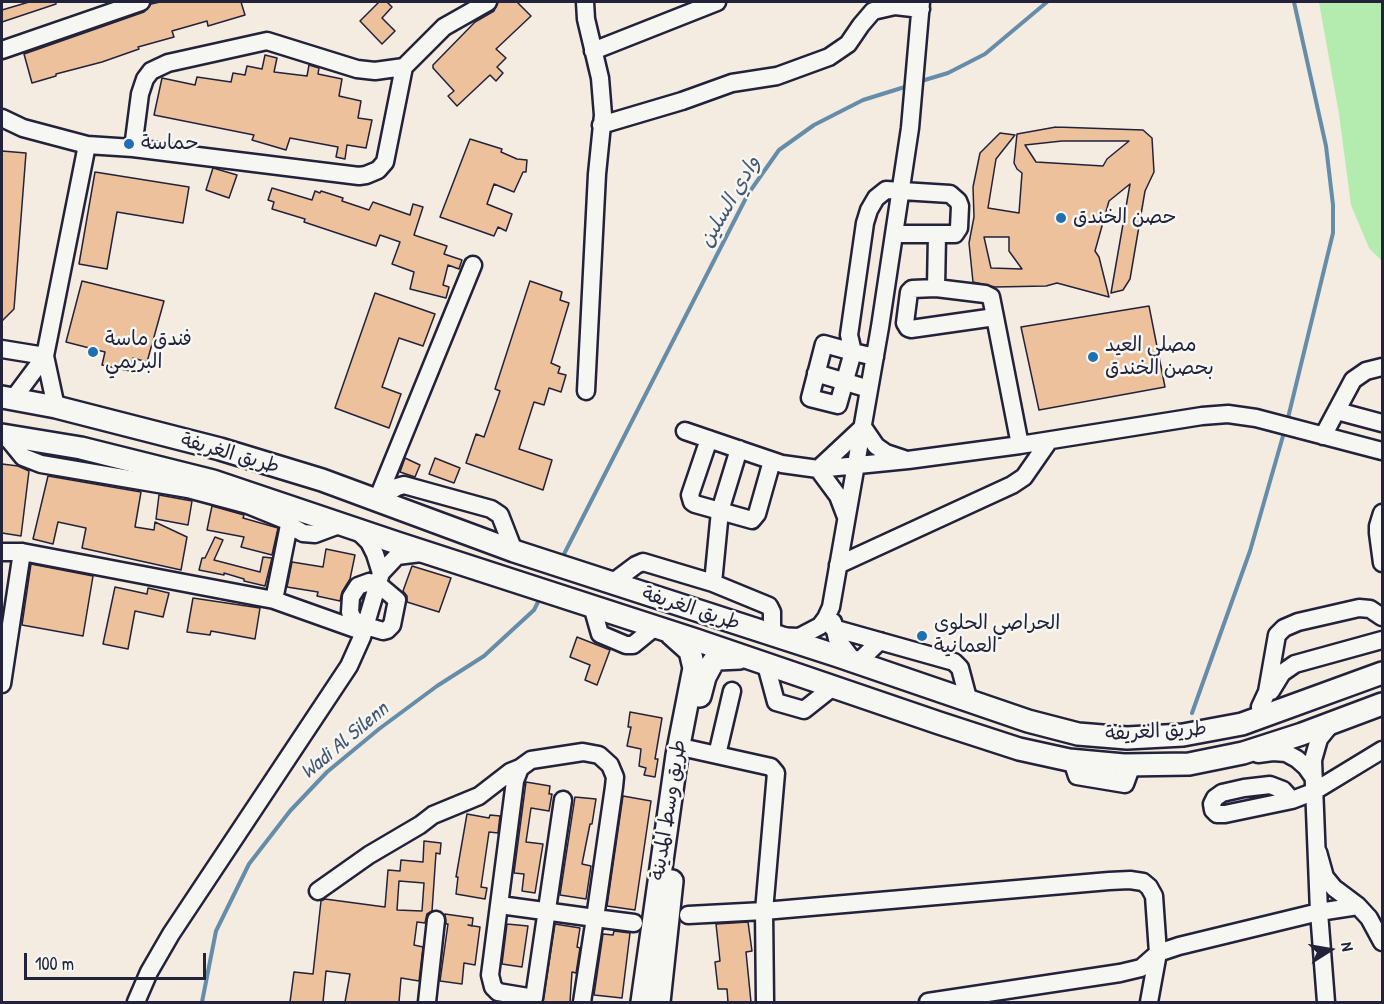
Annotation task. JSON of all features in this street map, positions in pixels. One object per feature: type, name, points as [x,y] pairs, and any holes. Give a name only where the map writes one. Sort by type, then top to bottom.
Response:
[{"type":"main road","name":"طريق الغريفة","points":[[7,398],[56,407],[220,449],[322,480],[612,583],[1028,722],[1078,734],[1127,738],[1183,735],[1242,724],[1383,673]]},
{"type":"main road","name":"طريق الغريفة","points":[[3,435],[81,448],[202,478],[290,516],[349,527],[1019,749],[1072,761],[1132,765],[1189,764],[1243,753],[1383,704]]},
{"type":"main road","name":"طريق وسط المدينة","points":[[659,1002],[655,905],[677,755],[694,668],[690,651],[660,629]]},
{"type":"main road","name":"طريق وسط المدينة","points":[[642,1002],[671,890],[690,749],[705,677],[713,662],[718,658],[744,658]]},
{"type":"street","points":[[2,50],[141,2]]},
{"type":"street","points":[[2,118],[23,128],[87,145],[133,148],[366,175],[378,170],[386,162],[404,67],[444,27],[488,2]]},
{"type":"street","points":[[585,2],[586,19],[603,96],[586,391]]},
{"type":"street","points":[[593,51],[717,2]]},
{"type":"street","points":[[602,125],[732,83],[777,76],[828,57],[848,44],[873,11],[895,6],[921,5],[910,128],[901,190],[875,357],[831,607],[833,628],[837,639],[856,664],[880,641]]},
{"type":"street","points":[[133,148],[140,94],[145,79],[151,71],[168,63],[267,41],[357,69],[375,71],[404,67]]},
{"type":"street","points":[[56,407],[45,356],[87,145]]},
{"type":"street","points":[[875,357],[853,352],[824,344],[810,398],[838,405],[853,352],[849,335],[867,216],[876,198],[886,190],[901,190],[950,194],[958,201],[960,206],[957,232],[951,236],[894,234]]},
{"type":"street","points":[[936,288],[937,235]]},
{"type":"street","points":[[377,500],[473,265]]},
{"type":"street","points":[[995,317],[908,328],[905,323],[910,290],[936,288],[991,297],[995,317],[1020,445]]},
{"type":"street","points":[[2,349],[45,356]]},
{"type":"street","points":[[7,398],[45,356]]},
{"type":"street","points":[[1318,435],[1337,411],[1356,376],[1383,367]]},
{"type":"street","points":[[816,373],[869,389]]},
{"type":"street","points":[[1337,411],[1383,423]]},
{"type":"street","points":[[685,431],[782,464],[818,468],[908,460],[1228,414],[1256,418],[1383,451]]},
{"type":"street","points":[[863,428],[876,446],[896,458],[908,460]]},
{"type":"street","points":[[818,468],[863,428]]},
{"type":"street","points":[[709,439],[690,499],[695,504],[748,520],[755,518],[772,461]]},
{"type":"street","points":[[838,565],[1012,485],[1029,472],[1049,441]]},
{"type":"street","points":[[713,583],[720,512],[739,450]]},
{"type":"street","points":[[851,492],[882,462]]},
{"type":"street","points":[[818,468],[838,496],[846,518]]},
{"type":"street","points":[[377,500],[404,485],[491,509],[500,515],[514,550]]},
{"type":"street","points":[[1383,513],[1378,533],[1383,563]]},
{"type":"street","points":[[274,600],[290,516]]},
{"type":"street","points":[[2,552],[22,552],[274,600],[365,629],[384,631],[392,625],[397,600],[379,579],[375,554],[369,542],[349,527]]},
{"type":"street","points":[[2,684],[22,552]]},
{"type":"street","points":[[135,1002],[171,934],[339,682],[365,629],[379,579],[397,556],[428,553]]},
{"type":"street","points":[[612,583],[643,562],[713,583],[770,606],[772,636],[798,637],[811,633],[820,626],[831,607]]},
{"type":"street","points":[[1260,707],[1267,692],[1277,634],[1284,628],[1298,622],[1359,608],[1370,609],[1383,617]]},
{"type":"street","points":[[833,628],[954,662],[960,669],[969,702]]},
{"type":"street","points":[[1242,724],[1260,707],[1282,673],[1294,664],[1383,640]]},
{"type":"street","points":[[766,665],[776,702],[804,710],[833,687]]},
{"type":"street","points":[[717,754],[732,691]]},
{"type":"street","points":[[1326,1002],[1313,785],[1314,749],[1332,723]]},
{"type":"street","points":[[690,749],[771,768],[776,773],[764,911],[765,1002]]},
{"type":"street","points":[[1292,800],[1313,785],[1383,750]]},
{"type":"street","points":[[318,891],[369,855],[433,815],[479,796],[510,772],[531,760],[583,752],[599,755],[610,765],[615,777],[582,1002]]},
{"type":"street","points":[[1189,764],[1219,763],[1273,752],[1286,753],[1306,767],[1313,785]]},
{"type":"street","points":[[520,768],[515,781],[491,981],[498,992],[534,1000],[563,800]]},
{"type":"street","points":[[1318,852],[1325,877],[1334,888],[1358,906],[1369,918],[1383,942]]},
{"type":"street","points":[[634,923],[658,944],[688,915],[764,911],[1130,880],[1143,882],[1154,896],[1158,953],[1149,1002]]},
{"type":"street","points":[[671,890],[677,903],[688,915]]},
{"type":"street","points":[[500,905],[634,923],[650,914],[655,905]]},
{"type":"street","points":[[928,1002],[1120,973],[1141,968],[1158,953],[1319,912],[1358,906]]},
{"type":"street","points":[[428,1002],[436,920]]},
{"type":"green space","points":[[1319,2],[1382,2],[1382,261],[1369,248],[1351,205],[1339,114]]},
{"type":"building","points":[[29,2],[56,2],[56,4],[2,22],[2,10]]},
{"type":"building","points":[[241,2],[245,15],[208,26],[207,21],[172,31],[174,37],[32,83],[24,54],[144,12],[151,4]]},
{"type":"building","points":[[379,2],[387,2],[392,7],[382,18],[395,31],[382,44],[360,21]]},
{"type":"building","points":[[498,2],[517,2],[531,16],[496,49],[506,58],[497,67],[503,73],[496,81],[490,75],[457,106],[448,96],[454,91],[433,68],[433,65],[475,22],[494,11]]},
{"type":"building","points":[[265,55],[277,58],[274,72],[307,76],[309,65],[319,68],[318,74],[342,79],[339,96],[361,101],[358,118],[372,120],[366,148],[347,145],[345,159],[336,157],[338,147],[290,138],[286,150],[252,140],[254,135],[154,115],[162,78],[195,85],[197,77],[231,82],[233,73],[245,75],[247,66],[262,69]]},
{"type":"building","points":[[1056,127],[1143,130],[1152,138],[1154,172],[1145,191],[1130,279],[1123,290],[1111,293],[1130,184],[1109,201],[1095,251],[1099,257],[1109,297],[1057,283],[1046,286],[995,287],[973,282],[969,243],[974,217],[973,187],[980,153],[1000,133],[1015,135],[996,159],[988,208],[1019,213],[1022,173],[1014,163],[1017,134]],"holes":[[[1062,141],[1129,141],[1107,159],[1103,166],[1036,162],[1025,145]],[[984,237],[1009,237],[1009,251],[1022,269],[991,268]]]},
{"type":"building","points":[[470,139],[502,149],[501,152],[517,159],[527,160],[526,172],[523,172],[514,192],[494,184],[487,204],[512,214],[506,231],[498,227],[494,236],[440,217]]},
{"type":"building","points":[[2,151],[26,153],[14,309],[2,321]]},
{"type":"building","points":[[213,168],[237,175],[229,198],[206,190]]},
{"type":"building","points":[[95,172],[189,187],[183,223],[117,212],[107,269],[79,264]]},
{"type":"building","points":[[272,188],[312,200],[315,191],[320,193],[321,191],[369,210],[373,202],[410,215],[413,204],[423,207],[414,235],[447,246],[444,254],[462,260],[459,269],[448,265],[443,285],[449,287],[446,298],[410,289],[414,272],[392,264],[400,242],[380,235],[376,246],[272,209],[274,202],[268,200]]},
{"type":"building","points":[[82,281],[164,301],[147,362],[133,358],[130,371],[102,365],[105,352],[66,342]]},
{"type":"building","points":[[530,281],[562,292],[560,300],[569,303],[551,363],[560,367],[558,373],[566,375],[561,392],[549,388],[544,405],[534,402],[519,449],[552,460],[543,490],[466,463],[476,434],[484,437],[500,391],[495,389]]},
{"type":"building","points":[[375,293],[435,314],[423,346],[399,338],[382,387],[401,394],[389,428],[335,408]]},
{"type":"building","name":"مصلى العيد بحصن الخندق","points":[[1149,306],[1165,387],[1039,410],[1021,327]]},
{"type":"building","points":[[405,458],[420,465],[415,477],[400,472]]},
{"type":"building","points":[[435,458],[460,468],[454,483],[429,474]]},
{"type":"building","points":[[2,464],[18,466],[29,471],[21,536],[2,533]]},
{"type":"building","points":[[48,476],[141,492],[135,527],[154,530],[155,522],[187,537],[181,570],[82,548],[86,528],[58,522],[53,544],[33,539]]},
{"type":"building","points":[[159,495],[192,501],[188,525],[156,519]]},
{"type":"building","points":[[212,506],[278,528],[272,555],[241,547],[244,537],[207,530]]},
{"type":"building","points":[[215,537],[223,540],[214,560],[260,572],[263,557],[272,558],[265,586],[224,573],[224,575],[199,570],[202,558],[205,558]]},
{"type":"building","points":[[326,549],[355,555],[350,579],[342,592],[340,601],[317,596],[318,592],[287,587],[292,562],[323,567]]},
{"type":"building","points":[[31,564],[93,576],[83,636],[22,625]]},
{"type":"building","points":[[412,566],[451,578],[439,612],[407,602],[407,596],[403,591]]},
{"type":"building","points":[[115,587],[147,594],[148,588],[169,593],[163,617],[135,611],[128,649],[103,644]]},
{"type":"building","points":[[193,598],[260,608],[255,639],[211,631],[210,635],[187,632]]},
{"type":"building","points":[[577,637],[610,650],[597,685],[585,680],[590,665],[570,657]]},
{"type":"building","points":[[630,712],[662,718],[655,759],[658,759],[655,777],[644,775],[646,768],[639,766],[641,749],[627,746],[631,727],[628,727]]},
{"type":"building","points":[[526,782],[550,786],[549,794],[552,794],[549,811],[531,808],[526,842],[543,844],[535,893],[522,891],[524,874],[514,873]]},
{"type":"building","points":[[623,796],[651,801],[635,910],[607,906]]},
{"type":"building","points":[[575,797],[596,799],[582,864],[591,866],[586,899],[560,895]]},
{"type":"building","points":[[467,814],[489,818],[490,815],[500,816],[498,833],[489,832],[481,887],[487,888],[485,899],[456,894],[458,877],[456,877]]},
{"type":"building","points":[[424,841],[441,843],[440,854],[436,853],[432,911],[427,914],[425,923],[417,922],[414,945],[423,947],[419,981],[401,978],[399,1002],[345,1002],[350,974],[326,971],[323,1002],[290,1002],[294,972],[313,974],[321,901],[325,899],[385,907],[388,870],[400,871],[401,860],[423,862]],"holes":[[[399,881],[424,883],[422,911],[397,910]]]},
{"type":"building","points":[[445,914],[473,918],[472,926],[480,927],[475,965],[464,963],[462,984],[440,981],[448,924],[446,924]]},
{"type":"building","points":[[748,922],[752,951],[746,952],[751,1002],[728,1002],[727,989],[718,989],[715,962],[720,961],[716,924]]},
{"type":"building","points":[[507,924],[528,926],[522,967],[502,964]]},
{"type":"building","points":[[555,924],[580,928],[577,947],[580,948],[576,973],[572,972],[570,1002],[543,1002]]},
{"type":"building","points":[[614,931],[630,933],[622,998],[594,995],[603,934],[613,935]]},
{"type":"waterway","name":"وادي السلين","points":[[918,82],[948,73],[985,54],[1047,2]]},
{"type":"waterway","points":[[1287,422],[1333,233],[1333,205],[1326,146],[1294,2]]},
{"type":"waterway","name":"وادي السلين","points":[[561,560],[748,194],[779,150],[814,125],[863,100],[908,86]]},
{"type":"waterway","points":[[1192,713],[1250,551],[1285,429]]},
{"type":"waterway","name":"Wadi Al Silenn","points":[[202,1002],[216,931],[249,864],[290,811],[327,772],[379,729],[437,686],[484,656],[534,610],[540,598]]},
{"type":"place","name":"حماسة","points":[[129,144]]},
{"type":"place","name":"حصن الخندق","points":[[1061,218]]},
{"type":"place","name":"فندق ماسة البريمي","points":[[93,352]]},
{"type":"place","name":"مصلى العيد بحصن الخندق","points":[[1093,357]]},
{"type":"place","name":"الحراصي الحلوى العمانية","points":[[922,636]]}]
